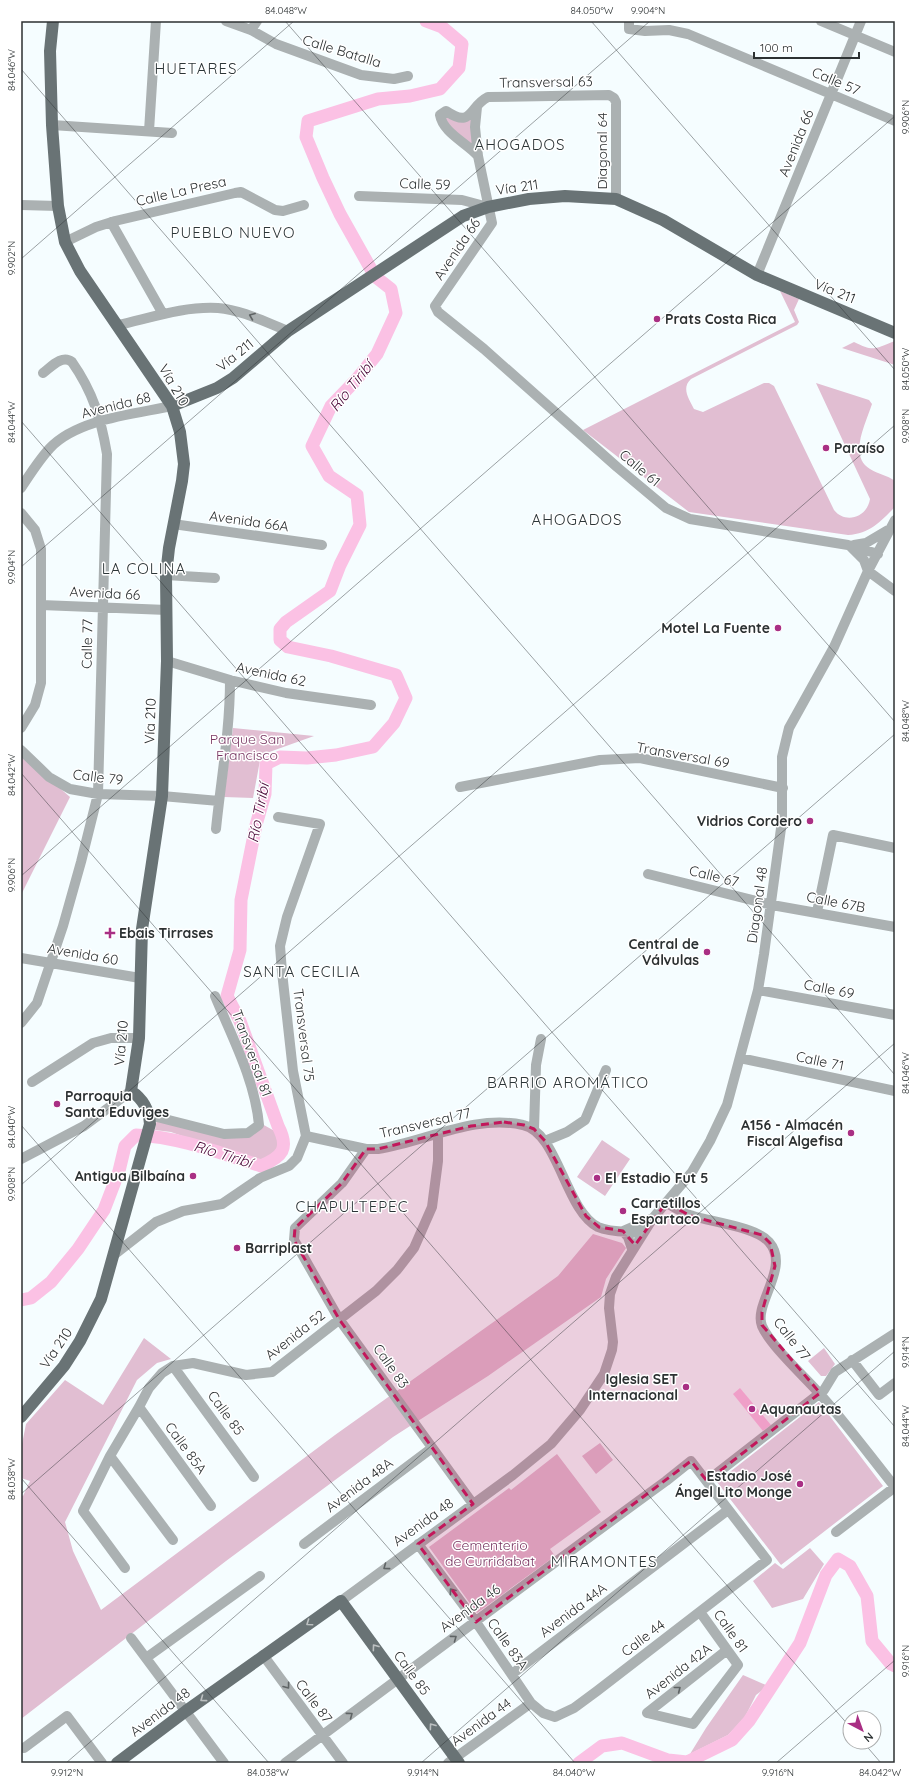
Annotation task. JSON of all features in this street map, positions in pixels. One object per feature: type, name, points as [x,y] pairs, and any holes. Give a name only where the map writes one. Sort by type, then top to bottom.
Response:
[{"type":"main road","name":"Vía 210","points":[[53,21],[50,51],[52,125],[58,206],[65,242],[80,271],[172,406],[180,432],[184,464],[173,524],[166,575],[167,661],[162,796],[142,929],[138,1038],[132,1091]]},
{"type":"main road","name":"Vía 211","points":[[172,406],[198,396],[227,381],[288,331],[390,262],[463,216],[488,207],[529,199],[566,196],[616,199],[663,220],[757,274],[895,333]]},
{"type":"main road","points":[[132,1091],[139,1096],[145,1104],[150,1119]]},
{"type":"main road","name":"Vía 210","points":[[21,1417],[64,1366],[80,1341],[102,1299],[144,1153],[150,1119]]},
{"type":"main road","name":"Avenida 48","points":[[117,1763],[263,1655],[340,1601]]},
{"type":"main road","name":"Calle 85","points":[[340,1601],[398,1679],[454,1761]]},
{"type":"street","points":[[149,130],[156,21]]},
{"type":"street","name":"Calle Batalla","points":[[226,21],[251,30],[276,44],[361,75],[394,80],[408,76]]},
{"type":"street","points":[[251,30],[258,21]]},
{"type":"street","points":[[821,21],[895,52]]},
{"type":"street","name":"Avenida 66","points":[[757,274],[861,21]]},
{"type":"street","name":"Calle 57","points":[[629,25],[645,31],[669,30],[688,34],[895,121]]},
{"type":"street","name":"Transversal 63","points":[[478,156],[470,147],[444,127],[441,122],[440,114],[446,111],[455,117],[464,119],[488,97],[609,95],[614,98],[616,102]]},
{"type":"street","name":"Diagonal 64","points":[[616,102],[616,199]]},
{"type":"street","name":"Avenida 66","points":[[435,306],[492,223],[478,156],[475,127],[477,108]]},
{"type":"street","points":[[52,125],[149,130],[172,133]]},
{"type":"street","name":"Calle La Presa","points":[[65,242],[96,227],[111,222],[241,192],[275,210],[283,211],[304,205]]},
{"type":"street","name":"Calle 59","points":[[359,196],[462,200],[488,207]]},
{"type":"street","points":[[21,204],[58,206]]},
{"type":"street","points":[[111,222],[163,314]]},
{"type":"street","name":"Calle 61","points":[[435,306],[438,312],[484,349],[617,467],[669,510],[690,519],[848,545],[878,554]]},
{"type":"street","points":[[118,325],[163,314],[195,309],[218,308],[244,313],[288,331]]},
{"type":"street","name":"Calle 77","points":[[21,1023],[37,1003],[63,926],[98,794],[107,454],[101,421],[88,391],[75,367],[69,360],[61,360],[43,373]]},
{"type":"street","name":"Avenida 68","points":[[21,488],[50,448],[72,432],[101,421],[172,406]]},
{"type":"street","points":[[21,513],[35,530],[41,549],[40,688],[35,705],[21,728]]},
{"type":"street","name":"Avenida 66A","points":[[173,524],[322,545]]},
{"type":"street","points":[[848,545],[866,544],[892,525]]},
{"type":"street","name":"Diagonal 48","points":[[643,1233],[653,1218],[692,1172],[710,1141],[727,1105],[758,990],[772,905],[782,821],[782,757],[789,728],[834,647],[868,571],[892,525]]},
{"type":"street","points":[[848,545],[864,560],[868,571],[895,591]]},
{"type":"street","points":[[166,575],[215,578]]},
{"type":"street","name":"Avenida 66","points":[[41,604],[167,610]]},
{"type":"street","name":"Avenida 62","points":[[167,661],[230,680],[286,693],[371,705]]},
{"type":"street","points":[[216,829],[230,710],[230,680]]},
{"type":"street","name":"Calle 79","points":[[21,750],[49,777],[58,784],[70,789],[98,794],[162,796]]},
{"type":"street","name":"Transversal 69","points":[[460,787],[600,760],[640,758],[783,788]]},
{"type":"street","points":[[162,796],[219,801]]},
{"type":"street","name":"Transversal 75","points":[[278,817],[320,824],[287,917],[280,946],[293,1071],[306,1136]]},
{"type":"street","points":[[817,912],[833,835],[895,848]]},
{"type":"street","name":"Calle 67","points":[[648,874],[772,905]]},
{"type":"street","name":"Calle 67B","points":[[772,905],[895,927]]},
{"type":"street","name":"Avenida 60","points":[[21,958],[140,978]]},
{"type":"street","name":"Calle 69","points":[[758,990],[895,1016]]},
{"type":"street","name":"Transversal 81","points":[[150,1119],[224,1134],[248,1133],[259,1125],[258,1111],[245,1068],[215,996]]},
{"type":"street","points":[[32,1082],[93,1043],[111,1038],[138,1038]]},
{"type":"street","points":[[541,1039],[536,1065],[534,1129],[545,1141],[586,1216],[599,1227],[643,1233]]},
{"type":"street","name":"Calle 71","points":[[740,1058],[895,1091]]},
{"type":"street","points":[[545,1141],[567,1132],[585,1120],[606,1070]]},
{"type":"street","points":[[21,1159],[84,1126],[132,1091]]},
{"type":"street","name":"Transversal 77","points":[[306,1136],[366,1149],[378,1149],[471,1126],[504,1122],[524,1125],[534,1129]]},
{"type":"street","name":"Avenida 52","points":[[126,1568],[83,1511],[110,1456],[149,1388],[162,1373],[173,1366],[193,1363],[246,1375],[272,1372],[376,1291],[397,1270],[414,1248],[432,1207],[438,1161],[438,1135]]},
{"type":"street","points":[[115,1254],[156,1222],[183,1211],[222,1204],[260,1178],[289,1166],[297,1158],[306,1136]]},
{"type":"street","name":"Calle 83","points":[[366,1149],[342,1183],[295,1228],[294,1240],[340,1319],[473,1504]]},
{"type":"street","name":"Calle 77","points":[[666,1203],[691,1216],[734,1226],[762,1235],[770,1243],[775,1254],[775,1266],[773,1280],[762,1312],[762,1325],[773,1342],[820,1393],[895,1487]]},
{"type":"street","points":[[623,1231],[653,1218]]},
{"type":"street","points":[[623,1231],[628,1237],[632,1249]]},
{"type":"street","name":"Avenida 48","points":[[340,1601],[513,1475],[551,1444],[580,1410],[604,1374],[610,1359],[613,1342],[610,1324],[610,1294],[616,1277],[643,1233]]},
{"type":"street","points":[[728,1510],[707,1482],[820,1393],[829,1384],[835,1372],[894,1334]]},
{"type":"street","points":[[852,1360],[879,1395],[895,1383]]},
{"type":"street","name":"Calle 85","points":[[173,1366],[254,1477]]},
{"type":"street","name":"Calle 85A","points":[[139,1407],[211,1506]]},
{"type":"street","name":"Avenida 48A","points":[[304,1544],[432,1448]]},
{"type":"street","points":[[110,1456],[173,1540]]},
{"type":"street","name":"Avenida 46","points":[[285,1763],[691,1461],[707,1482]]},
{"type":"street","points":[[836,1532],[895,1487]]},
{"type":"street","name":"Calle 44","points":[[531,1703],[543,1713],[555,1718],[565,1713],[598,1691],[767,1560],[728,1510]]},
{"type":"street","name":"Avenida 44A","points":[[512,1674],[728,1510]]},
{"type":"street","name":"Calle 83A","points":[[418,1544],[476,1622],[531,1703]]},
{"type":"street","points":[[146,1658],[260,1576]]},
{"type":"street","name":"Calle 81","points":[[693,1724],[738,1665],[700,1612]]},
{"type":"street","points":[[131,1638],[224,1763]]},
{"type":"street","name":"Avenida 42A","points":[[693,1724],[647,1713],[727,1650]]},
{"type":"street","name":"Calle 87","points":[[263,1655],[343,1763]]},
{"type":"street","name":"Avenida 44","points":[[454,1761],[531,1703]]},
{"type":"street","points":[[24,1748],[67,1716],[102,1763]]},
{"type":"highlighted area","points":[[504,1122],[524,1125],[534,1129],[545,1141],[586,1216],[599,1227],[623,1231],[635,1245],[666,1203],[691,1216],[762,1235],[770,1243],[775,1266],[762,1312],[762,1325],[820,1393],[707,1481],[691,1461],[476,1622],[418,1544],[473,1504],[339,1319],[294,1240],[295,1228],[342,1183],[366,1149],[378,1149],[471,1126]]},
{"type":"green space","points":[[443,113],[473,114],[475,149],[446,126]]},
{"type":"green space","points":[[780,291],[799,299],[794,310],[799,322],[797,325],[691,379],[688,382],[686,390],[688,397],[694,409],[703,412],[764,383],[769,383],[774,386],[834,510],[844,517],[849,518],[860,515],[865,511],[870,499],[816,383],[869,400],[872,404],[860,439],[860,456],[870,469],[895,481],[895,507],[874,526],[863,532],[848,535],[689,512],[583,430],[795,322]]},
{"type":"green space","points":[[895,341],[895,365],[842,348],[854,342],[866,347],[874,348]]},
{"type":"green space","name":"Parque San Francisco","points":[[233,728],[314,736],[261,755],[253,798],[224,797]]},
{"type":"green space","points":[[21,754],[70,797],[21,895]]},
{"type":"green space","points":[[157,1118],[223,1136],[262,1124],[280,1134],[278,1146],[273,1156],[258,1163],[171,1132],[155,1130]]},
{"type":"green space","points":[[602,1140],[630,1159],[605,1196],[577,1177]]},
{"type":"green space","points":[[593,1234],[622,1243],[626,1248],[606,1279],[601,1297],[488,1376],[393,1437],[226,1561],[21,1719],[21,1495],[23,1496],[30,1481],[21,1478],[21,1449],[26,1424],[65,1380],[103,1405],[144,1338],[171,1359],[157,1363],[137,1380],[65,1522],[73,1551],[101,1610],[335,1435],[558,1276]]},
{"type":"green space","points":[[824,1348],[835,1364],[826,1376],[821,1376],[808,1361]]},
{"type":"green space","name":"Estadio José Ángel Lito Monge","points":[[819,1402],[883,1486],[781,1565],[717,1482]]},
{"type":"green space","points":[[600,1443],[613,1460],[596,1474],[582,1456]]},
{"type":"green space","name":"Cementerio de Curridabat","points":[[557,1454],[601,1512],[550,1549],[555,1556],[477,1613],[429,1547],[509,1488],[511,1490]]},
{"type":"green space","points":[[810,1548],[824,1564],[803,1599],[772,1608],[753,1581],[775,1563],[783,1569]]},
{"type":"green space","points":[[743,1675],[768,1686],[756,1695],[745,1717],[728,1735],[690,1754],[706,1728]]},
{"type":"shaded area","name":"Aquanautas","points":[[740,1388],[771,1425],[763,1431],[733,1394]]},
{"type":"waterway","name":"Río Tiribí","points":[[372,271],[340,214],[323,178],[306,137],[308,121],[378,99],[410,96],[440,89],[459,68],[462,44],[442,27],[426,21]]},
{"type":"waterway","name":"Río Tiribí","points":[[21,1300],[31,1298],[51,1282],[78,1249],[104,1210],[119,1171],[125,1146],[136,1135],[152,1136],[184,1142],[261,1166],[274,1159],[282,1151],[282,1134],[240,1021],[227,996],[240,950],[241,900],[256,825],[265,794],[266,764],[280,757],[307,758],[336,755],[373,747],[394,723],[406,698],[396,675],[331,656],[288,647],[280,640],[280,629],[286,622],[330,591],[340,565],[360,525],[357,495],[329,476],[312,446],[331,406],[356,380],[377,354],[396,313],[391,289],[377,278]]},
{"type":"waterway","points":[[579,1763],[602,1746],[622,1743],[668,1760],[687,1762],[732,1740],[749,1721],[800,1643],[826,1575],[838,1559],[850,1566],[867,1596],[872,1641],[891,1664],[895,1666]]},
{"type":"place","name":"Prats Costa Rica","points":[[657,319]]},
{"type":"place","name":"Paraíso","points":[[826,448]]},
{"type":"place","name":"Motel La Fuente","points":[[778,628]]},
{"type":"place","name":"Vidrios Cordero","points":[[810,821]]},
{"type":"place","name":"Ebais Tirrases","points":[[110,933]]},
{"type":"place","name":"Central de Válvulas","points":[[707,952]]},
{"type":"place","name":"Parroquia Santa Eduviges","points":[[57,1104]]},
{"type":"place","name":"A156 - Almacén Fiscal Algefisa","points":[[851,1133]]},
{"type":"place","name":"Antigua Bilbaína","points":[[193,1176]]},
{"type":"place","name":"El Estadio Fut 5","points":[[597,1178]]},
{"type":"place","name":"Carretillos Espartaco","points":[[623,1211]]},
{"type":"place","name":"Barriplast","points":[[237,1248]]},
{"type":"place","name":"Iglesia SET Internacional","points":[[686,1387]]},
{"type":"place","name":"Aquanautas","points":[[752,1409]]},
{"type":"place","name":"Estadio José Ángel Lito Monge","points":[[800,1484]]},
{"type":"district","name":"HUETARES","points":[[196,68]]},
{"type":"district","name":"AHOGADOS","points":[[520,144]]},
{"type":"district","name":"PUEBLO NUEVO","points":[[233,232]]},
{"type":"district","name":"AHOGADOS","points":[[577,519]]},
{"type":"district","name":"LA COLINA","points":[[144,568]]},
{"type":"district","name":"SANTA CECILIA","points":[[302,971]]},
{"type":"district","name":"BARRIO AROMÁTICO","points":[[568,1082]]},
{"type":"district","name":"CHAPULTEPEC","points":[[352,1206]]},
{"type":"district","name":"MIRAMONTES","points":[[604,1561]]}]
